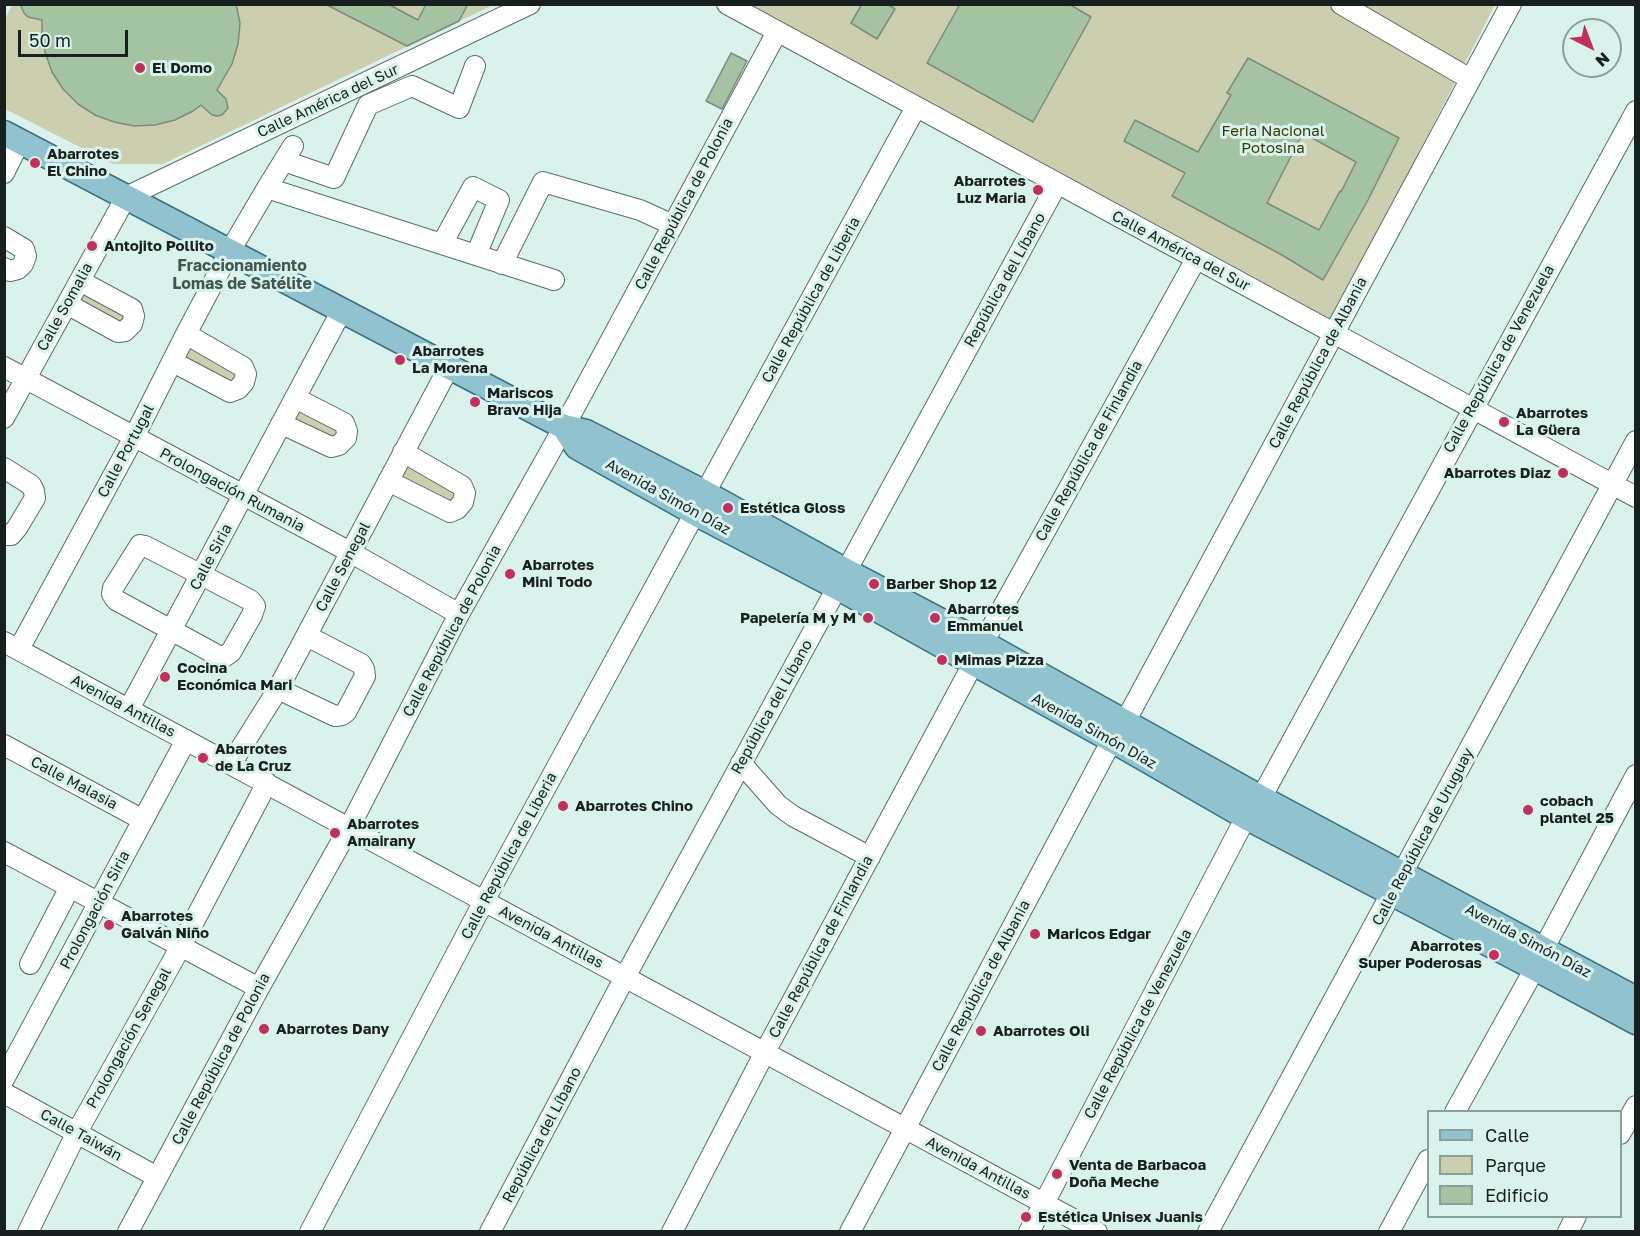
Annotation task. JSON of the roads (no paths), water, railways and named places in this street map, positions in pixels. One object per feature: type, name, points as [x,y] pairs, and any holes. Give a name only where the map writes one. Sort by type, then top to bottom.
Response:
[{"type":"main road","name":"Avenida Simón Díaz","points":[[12,137],[564,427],[577,447],[700,503],[978,653],[1253,808],[1540,958],[1635,999]]},
{"type":"main road","name":"Avenida Simón Díaz","points":[[1540,958],[1635,1022]]},
{"type":"street","name":"Calle América del Sur","points":[[126,196],[530,4]]},
{"type":"street","name":"Calle América del Sur","points":[[727,4],[1635,497]]},
{"type":"street","points":[[1341,4],[1470,79]]},
{"type":"street","name":"Calle República de Albania","points":[[850,1232],[1511,4]]},
{"type":"street","name":"Calle República de Polonia","points":[[128,1232],[259,988],[349,828],[459,614],[564,427],[777,32]]},
{"type":"street","name":"Calle Portugal","points":[[12,645],[134,437],[230,251],[289,154],[334,178],[368,105],[412,86],[459,108],[476,66]]},
{"type":"street","name":"Calle República de Liberia","points":[[310,1232],[484,901],[916,107]]},
{"type":"street","name":"Calle República de Venezuela","points":[[1029,1232],[1253,808],[1635,111]]},
{"type":"street","points":[[4,173],[12,137]]},
{"type":"street","points":[[502,264],[543,182],[640,210],[673,225]]},
{"type":"street","name":"República del Líbano","points":[[490,1232],[625,977],[1057,184]]},
{"type":"street","points":[[442,244],[473,187],[499,200],[476,255]]},
{"type":"street","points":[[267,188],[554,280]]},
{"type":"street","name":"Calle Somalia","points":[[4,418],[126,196]]},
{"type":"street","points":[[4,237],[24,249],[26,256],[18,269],[10,271],[4,268]]},
{"type":"street","name":"Calle República de Finlandia","points":[[672,1232],[765,1052],[978,653],[1196,259]]},
{"type":"street","points":[[67,304],[118,332],[125,331],[132,324],[134,316],[132,309],[80,281]]},
{"type":"street","name":"Calle Siria","points":[[129,709],[342,310]]},
{"type":"street","points":[[173,362],[230,392],[238,389],[244,382],[246,374],[243,367],[186,334]]},
{"type":"street","name":"Calle Senegal","points":[[231,764],[278,689],[449,366]]},
{"type":"street","name":"Prolongación Rumania","points":[[4,367],[350,552],[459,614]]},
{"type":"street","points":[[282,424],[331,447],[339,445],[346,438],[347,431],[344,423],[295,398]]},
{"type":"street","name":"Calle República de Uruguay","points":[[1208,1232],[1635,441]]},
{"type":"street","points":[[388,481],[450,512],[457,509],[463,502],[465,493],[462,486],[403,452]]},
{"type":"street","points":[[4,468],[31,485],[35,498],[17,528],[11,535],[4,535]]},
{"type":"street","points":[[140,545],[250,600],[255,606],[231,652],[224,657],[172,630],[116,600],[112,594],[113,588],[140,545]]},
{"type":"street","points":[[278,689],[335,716],[346,712],[365,676],[364,669],[361,664],[307,636]]},
{"type":"street","name":"Avenida Antillas","points":[[12,645],[1097,1232]]},
{"type":"street","name":"Prolongación Siria","points":[[4,1079],[186,740]]},
{"type":"street","name":"Calle Malasia","points":[[4,746],[143,820]]},
{"type":"street","points":[[741,763],[778,805],[793,816],[870,857]]},
{"type":"street","points":[[1456,1110],[1540,958],[1635,775]]},
{"type":"street","name":"Prolongación Senegal","points":[[28,1232],[77,1132],[181,946],[267,783]]},
{"type":"street","points":[[4,852],[259,988]]},
{"type":"street","points":[[30,964],[70,887]]},
{"type":"street","name":"Calle Taiwán","points":[[4,1094],[157,1177]]},
{"type":"street","points":[[1622,1130],[1635,1106]]},
{"type":"street","points":[[1389,1232],[1427,1162]]},
{"type":"street","points":[[1568,1232],[1575,1218]]},
{"type":"place","name":"El Domo","points":[[140,68]]},
{"type":"place","name":"Abarrotes El Chino","points":[[35,163]]},
{"type":"place","name":"Abarrotes Luz Maria","points":[[1038,190]]},
{"type":"place","name":"Antojito Pollito","points":[[92,246]]},
{"type":"place","name":"Abarrotes La Morena","points":[[400,360]]},
{"type":"place","name":"Mariscos Bravo Hija","points":[[475,402]]},
{"type":"place","name":"Abarrotes La Güera","points":[[1504,422]]},
{"type":"place","name":"Abarrotes Diaz","points":[[1563,473]]},
{"type":"place","name":"Estética Gloss","points":[[728,508]]},
{"type":"place","name":"Abarrotes Mini Todo","points":[[510,574]]},
{"type":"place","name":"Barber Shop 12","points":[[874,584]]},
{"type":"place","name":"Papelería M y M","points":[[868,618]]},
{"type":"place","name":"Abarrotes Emmanuel","points":[[935,618]]},
{"type":"place","name":"Mimas Pizza","points":[[942,660]]},
{"type":"place","name":"Cocina Económica Mari","points":[[165,677]]},
{"type":"place","name":"Abarrotes de La Cruz","points":[[203,758]]},
{"type":"place","name":"Abarrotes Chino","points":[[563,806]]},
{"type":"place","name":"cobach plantel 25","points":[[1528,810]]},
{"type":"place","name":"Abarrotes Amairany","points":[[335,833]]},
{"type":"place","name":"Abarrotes Galván Niño","points":[[109,925]]},
{"type":"place","name":"Maricos Edgar","points":[[1035,934]]},
{"type":"place","name":"Abarrotes Super Poderosas","points":[[1494,955]]},
{"type":"place","name":"Abarrotes Dany","points":[[264,1029]]},
{"type":"place","name":"Abarrotes Oli","points":[[981,1031]]},
{"type":"place","name":"Venta de Barbacoa Doña Meche","points":[[1057,1174]]},
{"type":"place","name":"Estética Unisex Juanis","points":[[1026,1217]]},
{"type":"district","name":"Fraccionamiento Lomas de Satélite","points":[[242,275]]},
{"type":"park label","name":"Feria Nacional Potosina","points":[[1273,140]]}]
